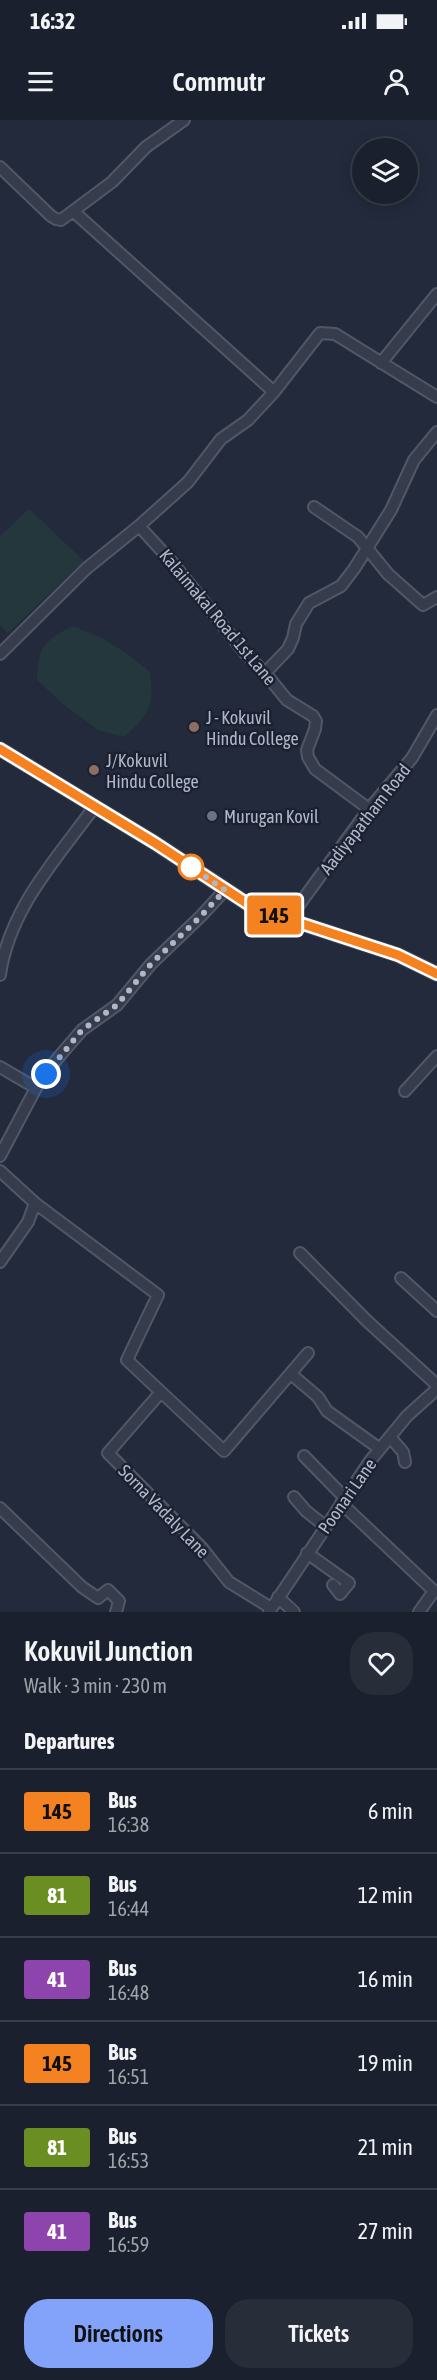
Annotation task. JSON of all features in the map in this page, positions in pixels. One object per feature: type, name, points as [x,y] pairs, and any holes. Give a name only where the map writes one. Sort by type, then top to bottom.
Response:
[{"type":"main road","points":[[0,749],[95,806],[254,908],[398,955],[437,974]]},
{"type":"street","points":[[0,167],[56,219],[61,220],[112,182],[146,147],[184,120]]},
{"type":"street","points":[[73,211],[274,392]]},
{"type":"street","points":[[381,363],[437,294]]},
{"type":"street","points":[[0,654],[87,568],[188,482],[221,440],[248,420],[274,392],[320,333],[335,334],[437,397]]},
{"type":"street","points":[[265,673],[288,649],[296,624],[309,603],[341,586],[391,510],[414,460],[437,432]]},
{"type":"street","points":[[314,507],[358,537],[388,574],[423,605],[437,597]]},
{"type":"street","name":"Kalaimakal Road 1st Lane","points":[[139,526],[287,700],[313,716],[316,721],[315,729],[307,750],[315,769],[369,809]]},
{"type":"street","name":"Aadiyapatham Road","points":[[288,920],[369,809],[412,758],[437,715]]},
{"type":"street","points":[[0,975],[3,955],[19,913],[95,806]]},
{"type":"street","points":[[0,1156],[36,1088],[82,1030],[117,1005],[151,964],[225,890]]},
{"type":"street","points":[[405,1091],[437,1056]]},
{"type":"street","points":[[0,1067],[36,1088]]},
{"type":"street","points":[[0,1171],[35,1203],[158,1295],[127,1360],[224,1451],[308,1353]]},
{"type":"street","points":[[0,1262],[28,1222],[35,1203]]},
{"type":"street","points":[[300,1253],[437,1387]]},
{"type":"street","points":[[401,1278],[437,1311]]},
{"type":"street","points":[[291,1374],[318,1397],[327,1411],[380,1449]]},
{"type":"street","name":"Poonari Lane","points":[[270,1610],[380,1449],[407,1416],[437,1387]]},
{"type":"street","name":"Sorna Vadaly Lane","points":[[161,1392],[108,1453],[202,1548],[229,1582],[270,1610]]},
{"type":"street","points":[[390,1437],[403,1452],[405,1462]]},
{"type":"street","points":[[304,1456],[343,1500],[434,1591],[419,1612]]},
{"type":"street","points":[[294,1497],[306,1511],[326,1526]]},
{"type":"street","points":[[0,1508],[82,1587],[98,1598],[108,1590],[119,1601],[116,1612]]},
{"type":"street","points":[[307,1553],[349,1583],[340,1594],[333,1585]]},
{"type":"street","points":[[278,1597],[294,1612]]},
{"type":"shaded area","points":[[29,509],[84,561],[8,633],[0,625],[0,536]]},
{"type":"shaded area","points":[[72,626],[114,645],[150,672],[152,693],[148,709],[124,737],[98,730],[63,704],[37,680],[39,660],[44,647],[48,641]]},
{"type":"bus line","name":"145","points":[[0,749],[155,843],[254,908],[398,955],[437,974]]},
{"type":"place","name":"J - Kokuvil Hindu College","points":[[194,727]]},
{"type":"place","name":"J/Kokuvil Hindu College","points":[[94,770]]},
{"type":"place","name":"Murugan Kovil","points":[[212,816]]},
{"type":"route","points":[[46,1074],[82,1030],[117,1005],[151,964],[225,890],[191,867]]}]
